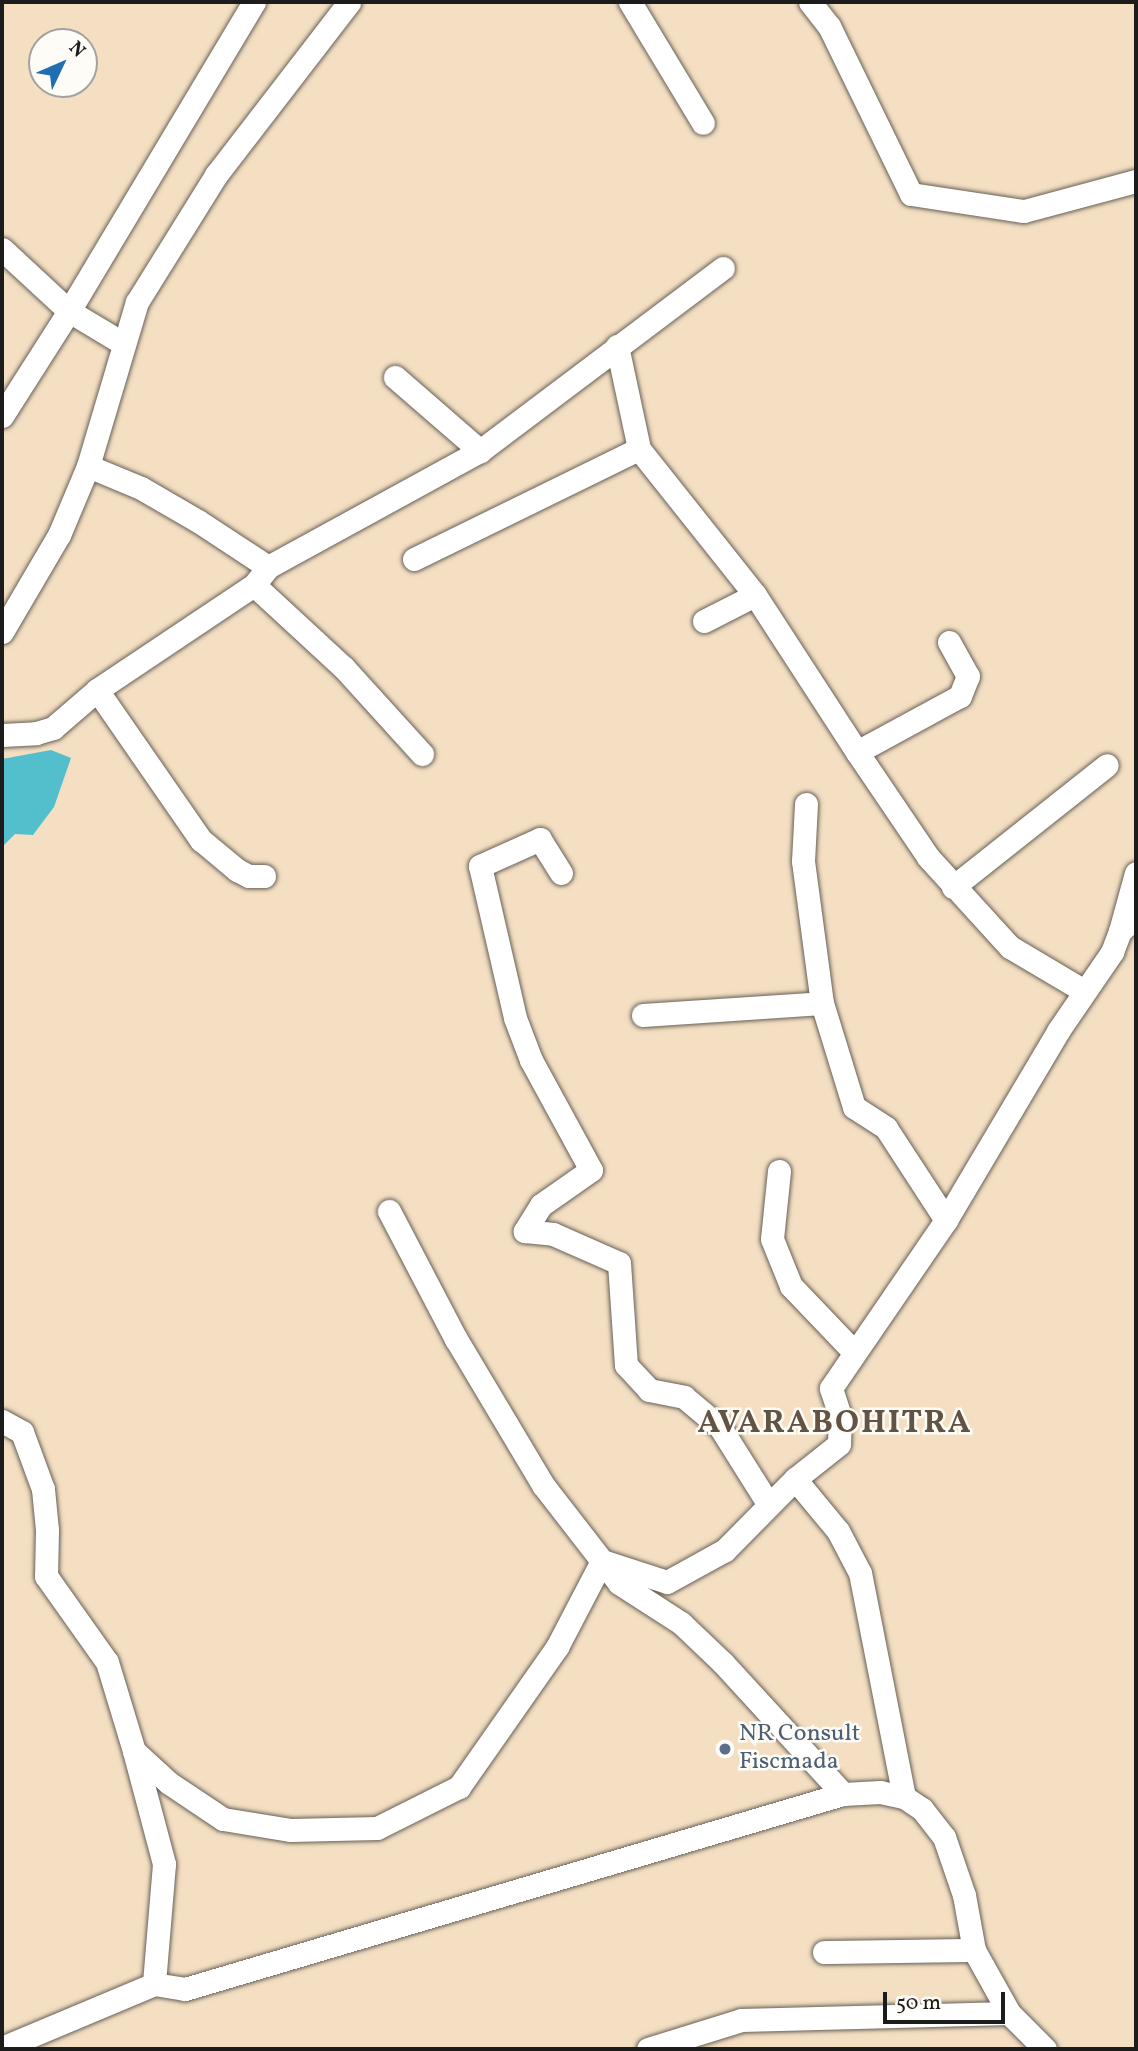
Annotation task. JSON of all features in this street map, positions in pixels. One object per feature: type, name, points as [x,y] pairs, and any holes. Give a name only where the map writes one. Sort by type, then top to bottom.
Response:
[{"type":"street","points":[[2,416],[69,311],[254,2]]},
{"type":"street","points":[[2,632],[59,536],[88,466],[137,302],[216,175],[349,2]]},
{"type":"street","points":[[629,2],[704,123]]},
{"type":"street","points":[[810,2],[828,26],[911,194],[1024,211],[1136,181]]},
{"type":"street","points":[[2,248],[69,311],[124,344]]},
{"type":"street","points":[[2,735],[36,733],[53,728],[97,690],[254,585],[268,567],[480,451],[723,268]]},
{"type":"street","points":[[617,346],[639,449],[755,595],[928,857],[1010,947],[1084,991]]},
{"type":"street","points":[[396,377],[480,451]]},
{"type":"street","points":[[414,559],[639,449]]},
{"type":"street","points":[[88,466],[141,488],[268,567]]},
{"type":"street","points":[[254,585],[344,668],[422,754]]},
{"type":"street","points":[[704,621],[755,595]]},
{"type":"street","points":[[857,752],[960,696],[968,676],[949,642]]},
{"type":"street","points":[[97,690],[201,840],[237,870],[249,876],[264,876]]},
{"type":"street","points":[[953,887],[1107,765]]},
{"type":"street","points":[[806,804],[803,860],[822,1003],[854,1107],[886,1128],[946,1220]]},
{"type":"street","points":[[561,873],[540,839],[480,866],[515,1018],[531,1060],[591,1170],[541,1205],[525,1231],[554,1234],[619,1263],[626,1365],[649,1390],[684,1397],[720,1427],[769,1506]]},
{"type":"street","points":[[602,1561],[667,1582],[725,1550],[795,1479],[839,1444],[839,1416],[831,1388],[946,1220],[1084,991],[1112,952],[1128,924],[1136,873]]},
{"type":"street","points":[[643,1015],[822,1003]]},
{"type":"street","points":[[779,1171],[772,1239],[791,1286],[854,1352]]},
{"type":"street","points":[[390,1211],[456,1339],[543,1485],[602,1561],[620,1584],[681,1623],[723,1663],[843,1794]]},
{"type":"street","points":[[2,1421],[22,1432],[43,1489],[47,1530],[46,1576],[107,1662],[134,1751],[164,1864],[154,1984]]},
{"type":"street","points":[[795,1479],[838,1531],[860,1573],[904,1797]]},
{"type":"street","points":[[134,1751],[169,1783],[223,1819],[291,1830],[377,1828],[459,1787],[556,1647],[602,1561]]},
{"type":"street","points":[[2,2048],[154,1984],[185,1989],[843,1794],[880,1792],[904,1797],[922,1809],[944,1837],[964,1895],[974,1950],[1009,2013],[1045,2049]]},
{"type":"street","points":[[824,1952],[974,1950]]},
{"type":"street","points":[[648,2049],[741,2020],[1009,2013]]},
{"type":"water","points":[[51,750],[71,758],[54,807],[33,835],[15,834],[2,847],[2,759]]},
{"type":"place","name":"NR Consult Fiscmada","points":[[725,1749]]},
{"type":"district","name":"AVARABOHITRA","points":[[835,1424]]}]
